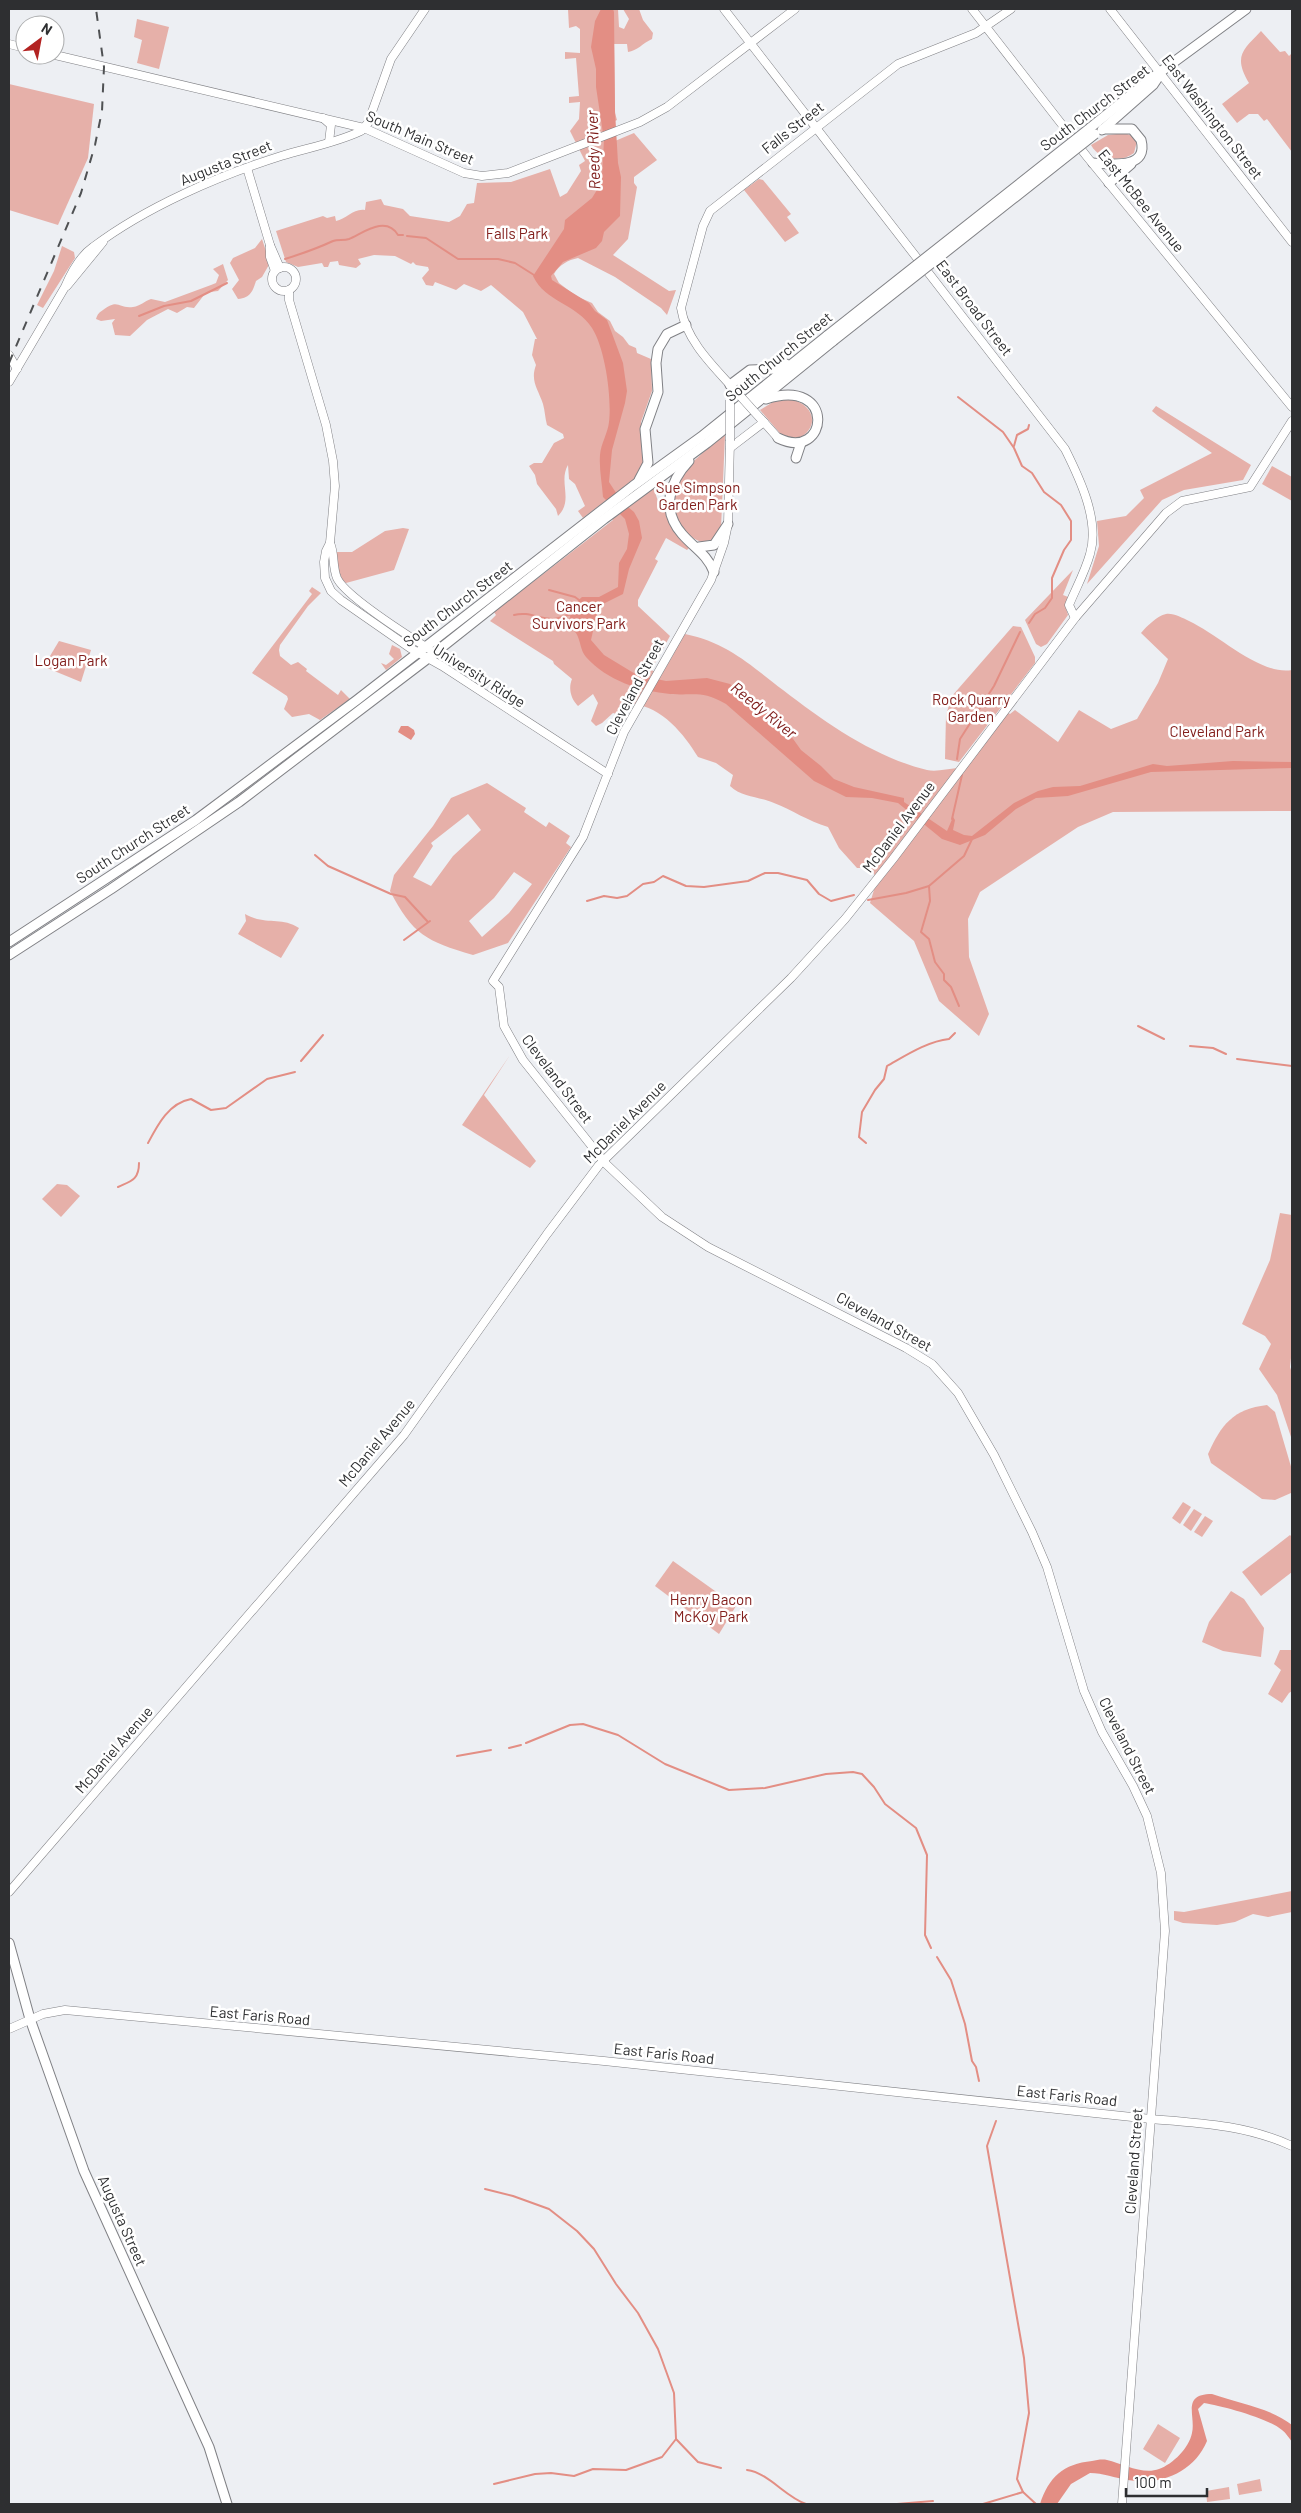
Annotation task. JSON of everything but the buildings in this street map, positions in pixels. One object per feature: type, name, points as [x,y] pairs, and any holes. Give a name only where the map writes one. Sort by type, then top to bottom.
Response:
[{"type":"main road","points":[[1161,73],[1246,9]]},
{"type":"main road","name":"South Church Street","points":[[1093,131],[1103,129],[1154,85],[1161,73]]},
{"type":"main road","name":"South Church Street","points":[[630,492],[707,443],[761,400],[831,338],[1093,131],[1161,73]]},
{"type":"main road","points":[[1103,129],[1125,128],[1132,130],[1140,136],[1142,144],[1141,152],[1133,162],[1109,183]]},
{"type":"main road","points":[[1093,163],[1116,165],[1133,162]]},
{"type":"main road","points":[[630,492],[643,474],[648,463],[645,429],[658,392],[656,363],[658,349],[667,334],[686,325]]},
{"type":"main road","name":"South Church Street","points":[[9,955],[197,831],[431,656],[630,492],[810,350],[831,338]]},
{"type":"main road","points":[[732,386],[750,370],[778,369],[810,350]]},
{"type":"main road","points":[[761,400],[776,395],[791,394],[803,397],[813,404],[816,410],[817,425],[812,436],[801,444],[796,458]]},
{"type":"main road","points":[[778,438],[787,443],[801,444]]},
{"type":"main road","points":[[707,443],[678,473],[670,495],[670,506],[676,526],[709,559],[714,572]]},
{"type":"main road","name":"South Church Street","points":[[9,942],[173,836],[425,646],[602,516]]},
{"type":"main road","points":[[699,547],[714,545],[728,524]]},
{"type":"main road","name":"Augusta Street","points":[[9,1943],[30,2018],[84,2171],[209,2447],[226,2504]]},
{"type":"street","points":[[364,128],[391,59],[426,9]]},
{"type":"street","name":"East Broad Street","points":[[724,9],[1065,449],[1086,502],[1093,534],[1090,557],[1069,605],[1075,618]]},
{"type":"street","name":"South Main Street","points":[[65,57],[364,128],[445,166],[472,176],[508,174],[640,122],[667,107],[795,9]]},
{"type":"street","name":"East McBee Avenue","points":[[972,9],[1109,183],[1292,407]]},
{"type":"street","name":"Falls Street","points":[[686,325],[681,308],[703,226],[710,211],[898,64],[986,27],[1011,9]]},
{"type":"street","name":"East Washington Street","points":[[1110,9],[1292,242]]},
{"type":"street","points":[[322,117],[331,125],[329,142]]},
{"type":"street","name":"Augusta Street","points":[[9,382],[65,288],[75,279],[104,241],[170,201],[248,168],[355,134],[364,128]]},
{"type":"street","points":[[248,168],[278,269],[272,282],[280,290],[289,290],[294,283],[295,276],[289,269],[278,269]]},
{"type":"street","name":"University Ridge","points":[[280,290],[289,300]]},
{"type":"street","name":"University Ridge","points":[[289,290],[289,300],[326,425],[333,461],[335,486],[330,543],[324,562],[328,586],[341,600],[417,652],[431,656]]},
{"type":"street","points":[[686,325],[702,352],[778,438]]},
{"type":"street","points":[[9,355],[17,369]]},
{"type":"street","name":"Cleveland Street","points":[[732,386],[730,400],[728,524],[714,572],[624,732],[584,837],[493,981],[499,987],[502,1019],[514,1047],[603,1161],[679,1230],[708,1247],[882,1335],[932,1364],[958,1393],[994,1455],[1048,1567],[1089,1704],[1102,1732],[1134,1786],[1153,1837],[1161,1874],[1165,1931],[1122,2504]]},
{"type":"street","points":[[730,444],[762,420]]},
{"type":"street","name":"McDaniel Avenue","points":[[9,1892],[404,1436],[547,1234],[603,1161],[791,978],[845,919],[918,826],[1075,618],[1166,513],[1176,504],[1250,487],[1292,421]]},
{"type":"street","name":"University Ridge","points":[[330,543],[334,552],[337,579],[355,597],[425,646],[431,656],[442,666],[608,774]]},
{"type":"street","points":[[328,586],[355,597]]},
{"type":"street","name":"East Faris Road","points":[[9,2029],[30,2018],[65,2010],[167,2022],[604,2061],[1151,2119],[1211,2123],[1246,2129],[1292,2146]]},
{"type":"green space","points":[[568,9],[618,9],[619,27],[624,29],[629,19],[623,9],[639,9],[643,20],[653,33],[652,39],[637,49],[628,52],[627,44],[614,44],[615,113],[617,120],[615,121],[615,141],[634,133],[657,160],[634,177],[634,183],[637,187],[628,239],[613,255],[669,291],[676,290],[667,315],[661,308],[615,277],[578,258],[564,263],[554,274],[559,283],[576,296],[592,303],[598,312],[610,321],[615,331],[629,345],[636,348],[637,353],[651,359],[652,391],[641,422],[642,455],[658,501],[662,502],[665,499],[666,510],[691,546],[687,550],[666,538],[655,559],[658,561],[638,600],[638,606],[670,636],[651,670],[661,674],[652,691],[673,655],[675,648],[685,634],[700,638],[738,656],[816,715],[851,738],[888,757],[934,771],[957,768],[1006,712],[1010,714],[1015,710],[1058,742],[1079,710],[1111,729],[1137,719],[1158,683],[1168,659],[1141,633],[1149,624],[1166,614],[1175,615],[1201,627],[1240,653],[1267,667],[1292,670],[1292,811],[1113,812],[1078,827],[980,892],[968,919],[969,957],[989,1014],[979,1036],[939,1001],[914,941],[870,903],[877,880],[871,868],[857,868],[839,848],[828,827],[774,803],[745,795],[735,790],[730,786],[733,775],[716,763],[698,757],[686,739],[671,723],[663,716],[644,706],[633,704],[628,711],[620,715],[613,713],[596,726],[591,721],[598,703],[593,694],[578,706],[571,694],[570,686],[572,679],[553,661],[490,621],[496,615],[494,612],[613,520],[601,505],[616,493],[583,518],[578,511],[585,506],[575,484],[569,479],[568,465],[564,478],[565,504],[558,516],[556,509],[537,484],[535,475],[529,466],[534,463],[542,463],[554,443],[564,438],[563,434],[547,425],[543,404],[534,380],[536,365],[532,355],[535,339],[537,339],[523,312],[491,285],[481,291],[464,284],[456,290],[435,282],[433,286],[426,285],[422,278],[429,270],[428,267],[416,265],[413,262],[411,264],[395,256],[374,255],[358,259],[361,264],[356,268],[339,265],[338,261],[330,262],[328,267],[324,267],[322,263],[298,267],[286,262],[276,231],[323,216],[327,218],[335,216],[336,221],[340,220],[354,212],[365,210],[366,202],[381,199],[384,205],[403,209],[410,216],[449,222],[460,216],[467,204],[474,203],[477,183],[511,182],[550,169],[560,197],[567,193],[581,171],[579,165],[585,161],[570,131],[579,119],[580,102],[569,103],[569,97],[579,96],[576,58],[565,59],[565,52],[580,53],[580,29],[576,26],[569,28]]},
{"type":"green space","points":[[137,19],[169,27],[159,69],[137,63],[142,40],[134,37]]},
{"type":"green space","points":[[1261,31],[1280,52],[1285,51],[1289,56],[1292,53],[1292,152],[1267,119],[1264,121],[1258,114],[1249,114],[1237,123],[1222,104],[1249,83],[1242,66],[1242,54],[1249,43]]},
{"type":"green space","points":[[9,84],[94,104],[88,158],[58,225],[9,210]]},
{"type":"green space","points":[[1125,133],[1137,141],[1134,153],[1129,156],[1117,159],[1105,157],[1099,154],[1091,145],[1108,135]]},
{"type":"green space","points":[[759,179],[763,180],[791,214],[787,217],[799,233],[785,242],[744,190]]},
{"type":"green space","points":[[262,239],[270,263],[262,277],[256,281],[251,293],[246,297],[238,299],[232,289],[239,280],[230,263],[233,258],[255,248]]},
{"type":"green space","points":[[62,246],[74,252],[75,258],[43,308],[37,305],[54,271]]},
{"type":"green space","points":[[223,264],[228,280],[218,291],[204,295],[194,308],[187,307],[177,313],[168,309],[147,320],[130,336],[115,335],[112,323],[115,319],[101,321],[96,319],[97,315],[112,305],[133,307],[151,299],[165,302],[216,283],[219,275],[213,269]]},
{"type":"green space","points":[[790,399],[805,406],[812,416],[810,428],[798,439],[783,437],[760,410],[773,402]]},
{"type":"green space","points":[[1156,406],[1251,465],[1243,480],[1184,490],[1162,500],[1087,584],[1099,546],[1097,521],[1126,516],[1144,498],[1140,490],[1212,453],[1152,411]]},
{"type":"green space","name":"Sue Simpson Garden Park","points":[[725,435],[721,528],[715,539],[702,542],[692,537],[679,522],[674,508],[673,495],[677,483],[684,472]]},
{"type":"green space","points":[[1272,466],[1292,477],[1292,501],[1262,484]]},
{"type":"green space","points":[[409,529],[394,570],[346,583],[337,575],[336,552],[352,552],[385,531]]},
{"type":"green space","points":[[1073,570],[1063,595],[1068,597],[1065,605],[1068,615],[1047,644],[1041,647],[1036,644],[1025,620]]},
{"type":"green space","points":[[312,587],[321,593],[308,606],[280,645],[279,650],[280,656],[291,665],[298,662],[307,669],[306,671],[338,695],[341,690],[350,699],[320,720],[309,714],[292,717],[284,709],[288,699],[287,696],[252,673],[312,594],[309,591]]},
{"type":"green space","name":"Rock Quarry Garden","points":[[1013,626],[1021,627],[1035,657],[1035,663],[959,762],[945,759],[946,715],[952,696]]},
{"type":"green space","name":"Logan Park","points":[[59,641],[91,650],[81,682],[47,668],[47,661]]},
{"type":"green space","points":[[392,645],[400,649],[402,657],[386,670],[381,663],[386,665],[394,659],[389,654]]},
{"type":"green space","points":[[487,783],[526,808],[524,812],[546,827],[549,822],[570,836],[566,843],[571,847],[508,943],[473,955],[443,945],[422,934],[406,918],[390,891],[394,875],[433,826],[451,798]],"holes":[[[468,814],[481,830],[453,856],[431,886],[413,877],[433,846],[431,843]],[[514,872],[532,884],[509,913],[482,937],[469,921],[494,898]]]},
{"type":"green space","points":[[245,914],[260,920],[286,922],[299,928],[281,958],[238,934],[246,921]]},
{"type":"green space","points":[[510,1055],[484,1095],[536,1161],[530,1168],[462,1125]]},
{"type":"green space","points":[[57,1184],[67,1185],[80,1196],[61,1217],[42,1199]]},
{"type":"green space","points":[[1280,1213],[1292,1215],[1292,1349],[1290,1367],[1292,1373],[1292,1440],[1277,1395],[1259,1369],[1271,1344],[1265,1336],[1242,1324],[1270,1260]]},
{"type":"green space","points":[[1267,1405],[1275,1412],[1292,1470],[1291,1493],[1275,1500],[1262,1499],[1211,1463],[1208,1454],[1223,1427],[1230,1420],[1245,1410]]},
{"type":"green space","points":[[1183,1502],[1191,1507],[1180,1524],[1172,1518]]},
{"type":"green space","points":[[1194,1509],[1202,1514],[1191,1531],[1183,1525]]},
{"type":"green space","points":[[1205,1516],[1213,1521],[1202,1537],[1194,1532]]},
{"type":"green space","points":[[1290,1535],[1292,1537],[1292,1572],[1261,1596],[1242,1572]]},
{"type":"green space","name":"Henry Bacon McKoy Park","points":[[673,1561],[736,1606],[719,1634],[655,1586]]},
{"type":"green space","points":[[1231,1591],[1244,1599],[1264,1628],[1261,1657],[1223,1651],[1202,1642],[1209,1622]]},
{"type":"green space","points":[[1280,1650],[1292,1650],[1292,1691],[1282,1703],[1268,1694],[1281,1670],[1274,1664]]},
{"type":"green space","points":[[1292,1891],[1292,1912],[1268,1917],[1253,1914],[1235,1922],[1217,1925],[1183,1923],[1174,1920],[1174,1911],[1184,1912]]},
{"type":"green space","points":[[1158,2424],[1180,2438],[1165,2463],[1143,2449]]},
{"type":"green space","points":[[1260,2479],[1262,2491],[1239,2495],[1237,2484]]},
{"type":"green space","points":[[1229,2487],[1230,2499],[1207,2502],[1206,2491]]},
{"type":"water","name":"Reedy River","points":[[601,9],[613,9],[614,12],[615,111],[618,163],[621,177],[620,216],[604,232],[602,241],[596,248],[563,262],[551,276],[552,280],[589,303],[595,311],[607,320],[623,363],[627,391],[612,450],[609,482],[622,502],[634,512],[639,521],[642,538],[629,569],[623,594],[601,605],[598,609],[591,640],[604,655],[637,675],[666,681],[707,678],[730,684],[781,722],[801,750],[834,779],[854,787],[904,798],[904,802],[947,831],[953,817],[955,820],[953,830],[964,835],[972,836],[1014,803],[1038,791],[1053,787],[1080,786],[1153,764],[1167,766],[1233,761],[1292,762],[1292,768],[1151,772],[1068,796],[1036,798],[1016,809],[985,835],[960,845],[942,839],[898,803],[872,798],[846,797],[814,781],[726,704],[704,695],[670,694],[636,687],[604,672],[586,657],[576,633],[568,625],[573,605],[582,597],[599,597],[618,587],[619,563],[627,549],[629,534],[625,519],[603,497],[600,455],[610,412],[604,360],[597,337],[586,320],[545,292],[533,276],[564,229],[565,220],[592,198],[600,185],[604,140],[596,87],[596,69],[591,47],[595,21]]},
{"type":"water","points":[[401,726],[408,726],[414,730],[415,734],[411,740],[398,732]]},
{"type":"water","points":[[1212,2394],[1264,2410],[1284,2419],[1292,2425],[1292,2442],[1282,2430],[1266,2421],[1204,2403],[1198,2409],[1207,2441],[1194,2461],[1185,2469],[1152,2481],[1128,2480],[1090,2473],[1071,2484],[1057,2504],[1040,2504],[1048,2486],[1058,2473],[1073,2465],[1105,2460],[1146,2471],[1164,2467],[1180,2455],[1188,2444],[1193,2426],[1193,2402],[1202,2395]]},
{"type":"waterway","points":[[285,259],[333,241],[349,239],[374,227],[387,226],[398,235],[403,235]]},
{"type":"waterway","points":[[407,236],[426,238],[458,259],[498,259],[515,263],[534,275]]},
{"type":"waterway","points":[[139,316],[164,306],[191,301],[227,283]]},
{"type":"waterway","points":[[958,397],[1003,432],[1014,448],[1022,466],[1032,473],[1044,492],[1061,505],[1071,521],[1071,540],[1064,550],[1052,578],[1052,598],[1045,608],[1035,614],[1029,623]]},
{"type":"waterway","points":[[1014,446],[1017,435],[1028,429],[1029,425]]},
{"type":"waterway","points":[[549,590],[575,597],[579,600]]},
{"type":"waterway","points":[[514,615],[524,614],[553,619],[572,614]]},
{"type":"waterway","points":[[957,759],[960,739],[994,686],[1020,632]]},
{"type":"waterway","points":[[952,819],[962,775]]},
{"type":"waterway","points":[[868,900],[906,893],[929,886],[964,856],[973,837]]},
{"type":"waterway","points":[[315,855],[328,866],[391,894],[405,897],[428,922]]},
{"type":"waterway","points":[[587,901],[604,896],[617,898],[627,896],[643,884],[654,882],[663,876],[686,886],[704,887],[748,881],[765,873],[778,873],[807,880],[819,894],[831,901],[854,895]]},
{"type":"waterway","points":[[929,886],[930,901],[921,932],[929,939],[935,962],[944,974],[944,980],[951,987],[959,1006]]},
{"type":"waterway","points":[[404,940],[430,921]]},
{"type":"waterway","points":[[1138,1026],[1164,1039]]},
{"type":"waterway","points":[[866,1143],[859,1137],[862,1112],[884,1079],[887,1066],[925,1046],[949,1039],[955,1033]]},
{"type":"waterway","points":[[301,1061],[323,1035]]},
{"type":"waterway","points":[[1190,1046],[1213,1048],[1226,1054]]},
{"type":"waterway","points":[[1237,1059],[1292,1066]]},
{"type":"waterway","points":[[148,1143],[165,1115],[183,1101],[191,1099],[211,1110],[226,1108],[267,1079],[295,1072]]},
{"type":"waterway","points":[[118,1187],[136,1176],[139,1163]]},
{"type":"waterway","points":[[526,1743],[570,1725],[583,1724],[618,1735],[665,1764],[729,1790],[765,1788],[826,1774],[853,1772],[862,1774],[874,1787],[885,1804],[916,1828],[927,1855],[925,1935],[931,1948]]},
{"type":"waterway","points":[[509,1748],[521,1745]]},
{"type":"waterway","points":[[457,1756],[491,1750]]},
{"type":"waterway","points":[[937,1957],[951,1980],[965,2024],[972,2061],[976,2067],[979,2081]]},
{"type":"waterway","points":[[996,2121],[987,2146],[1024,2358],[1029,2413],[1017,2479],[1023,2492],[1036,2504]]},
{"type":"waterway","points":[[485,2189],[513,2196],[549,2209],[577,2231],[594,2249],[616,2284],[638,2313],[658,2349],[674,2393],[676,2439],[698,2462],[721,2468]]},
{"type":"waterway","points":[[494,2484],[535,2474],[551,2473],[574,2476],[593,2469],[626,2470],[662,2457],[676,2439]]},
{"type":"waterway","points":[[747,2470],[770,2480],[798,2501],[806,2504]]},
{"type":"waterway","points":[[983,2504],[1023,2492]]},
{"type":"waterway","points":[[897,2504],[933,2501]]},
{"type":"railway","points":[[9,363],[81,193],[95,145],[102,111],[104,67],[96,9]]},
{"type":"park label","name":"Falls Park","points":[[517,234]]},
{"type":"park label","name":"Cancer Survivors Park","points":[[579,616]]},
{"type":"park label","name":"Cleveland Park","points":[[1217,732]]}]
